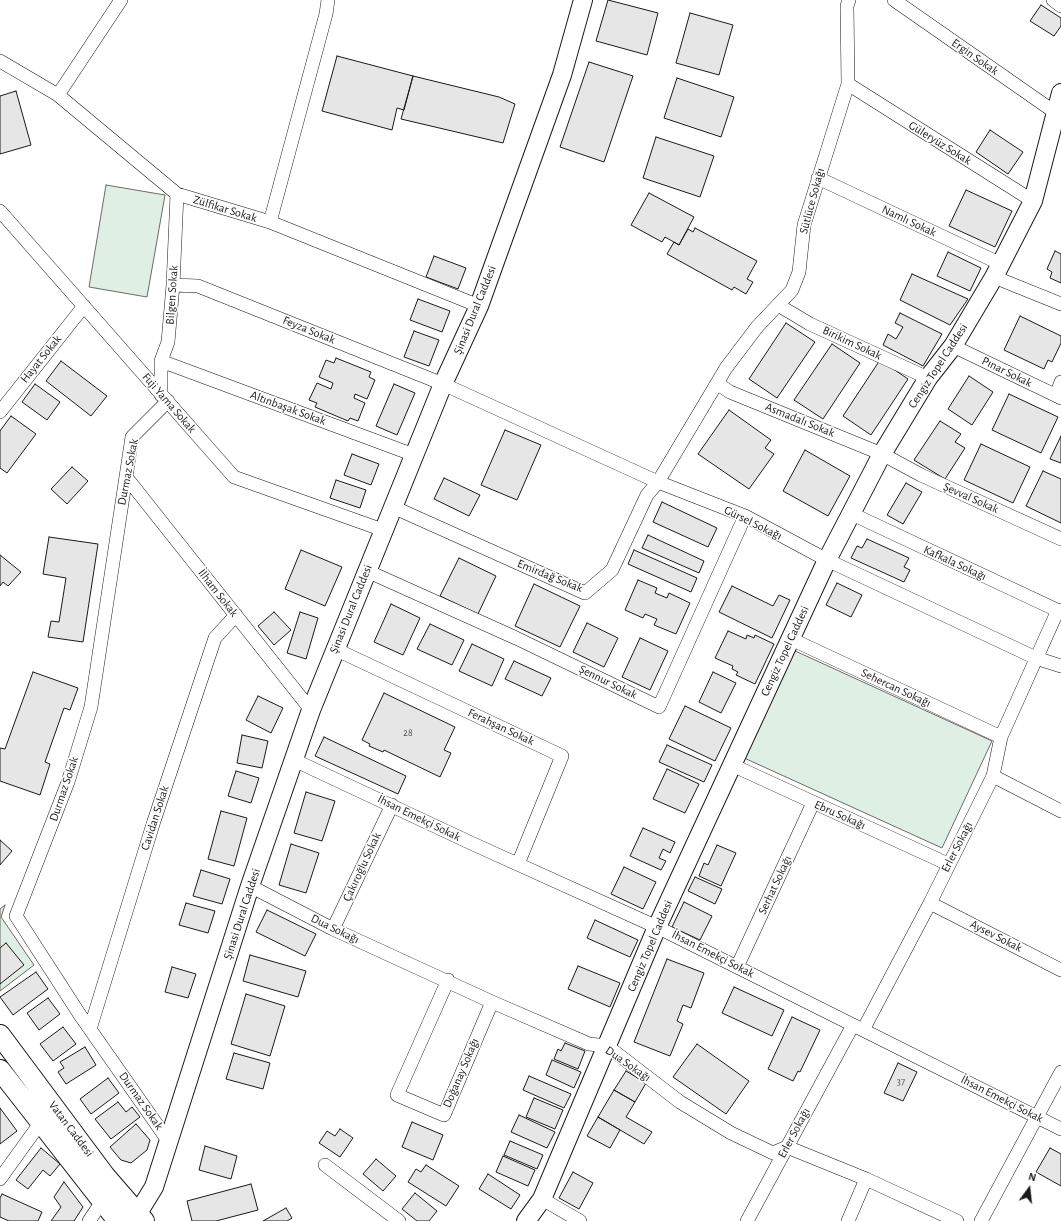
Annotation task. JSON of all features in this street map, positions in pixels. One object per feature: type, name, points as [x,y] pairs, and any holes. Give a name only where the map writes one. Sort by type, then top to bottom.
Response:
[{"type":"main road","name":"Vatan Caddesi","points":[[0,1035],[137,1218]]},
{"type":"main road","name":"Vatan Caddesi","points":[[0,1070],[104,1200],[118,1221]]},
{"type":"street","points":[[58,95],[121,0]]},
{"type":"street","points":[[270,222],[326,14],[328,0]]},
{"type":"street","name":"Şinasi Dural Caddesi","points":[[137,1218],[154,1187],[250,886],[310,710],[443,384],[479,306],[562,75],[583,0]]},
{"type":"street","name":"Sütlüce Sokağı","points":[[658,482],[718,384],[726,368],[752,333],[792,290],[799,272],[804,225],[848,84],[847,6],[849,0]]},
{"type":"street","name":"Ergin Sokak","points":[[894,0],[1056,113]]},
{"type":"street","points":[[1053,0],[1061,6]]},
{"type":"street","name":"Zülfikar Sokak","points":[[0,61],[58,95],[177,194],[270,222],[479,306]]},
{"type":"street","name":"Güleryüz Sokak","points":[[848,84],[1033,201]]},
{"type":"street","name":"Cengiz Topel Caddesi","points":[[526,1221],[542,1200],[657,927],[850,513],[882,454],[928,378],[953,346],[997,271],[1033,201],[1061,93]]},
{"type":"street","name":"Namlı Sokak","points":[[818,178],[1061,304]]},
{"type":"street","name":"Bilgen Sokak","points":[[164,398],[161,361],[168,342],[173,285],[177,194]]},
{"type":"street","name":"Fuji Yama Sokak","points":[[0,211],[234,477],[383,530]]},
{"type":"street","name":"Feyza Sokak","points":[[173,285],[198,286],[443,384]]},
{"type":"street","name":"Birikim Sokak","points":[[778,305],[810,324],[928,378]]},
{"type":"street","name":"Hayat Sokak","points":[[0,412],[5,396],[84,306]]},
{"type":"street","name":"Pınar Sokak","points":[[953,346],[1058,397]]},
{"type":"street","name":"Altınbaşak Sokak","points":[[161,361],[414,454]]},
{"type":"street","points":[[1058,397],[1061,382]]},
{"type":"street","name":"Gürsel Sokağı","points":[[443,384],[658,482],[745,516],[827,560],[1036,658],[1061,666]]},
{"type":"street","name":"Asmadalı Sokak","points":[[718,384],[730,392],[882,454]]},
{"type":"street","name":"Durmaz Sokak","points":[[164,398],[132,437],[91,707],[68,782],[16,916],[90,1029],[169,1142]]},
{"type":"street","name":"Şevval Sokak","points":[[882,454],[922,476],[1061,538]]},
{"type":"street","name":"İlham Sokak","points":[[126,477],[310,710]]},
{"type":"street","name":"Emirdağ Sokak","points":[[393,507],[585,593],[612,570],[647,495],[658,482]]},
{"type":"street","name":"Kafkala Sokağı","points":[[850,513],[1059,611]]},
{"type":"street","name":"Şennur Sokak","points":[[367,570],[516,638],[659,706],[745,516]]},
{"type":"street","name":"Erler Sokağı","points":[[747,1221],[787,1147],[930,903],[948,864],[993,776],[1001,737],[1036,658],[1059,611]]},
{"type":"street","name":"Cavidan Sokak","points":[[90,1029],[154,821],[215,638],[236,615]]},
{"type":"street","name":"Sehercan Sokağı","points":[[790,639],[1001,737]]},
{"type":"street","name":"Ferahşan Sokak","points":[[335,649],[562,756],[518,864]]},
{"type":"street","name":"İhsan Emekçi Sokak","points":[[294,760],[657,927],[1037,1116],[1061,1130]]},
{"type":"street","name":"Ebru Sokağı","points":[[732,766],[948,864]]},
{"type":"street","points":[[993,776],[1061,811]]},
{"type":"street","name":"Serhat Sokağı","points":[[737,967],[813,803]]},
{"type":"street","name":"Çakıroğlu Sokak","points":[[333,929],[392,805]]},
{"type":"street","name":"Dua Sokağı","points":[[250,886],[333,929],[448,980],[492,1002],[589,1044],[607,1046],[680,1102],[731,1133],[774,1152],[787,1147],[866,1178],[957,1221]]},
{"type":"street","name":"Aysev Sokak","points":[[930,903],[1061,970]]},
{"type":"street","name":"Doğanay Sokağı","points":[[448,980],[397,1095],[444,1115],[492,1002]]},
{"type":"street","points":[[981,1221],[1061,1072]]},
{"type":"street","points":[[0,1179],[41,1122]]},
{"type":"street","points":[[325,1164],[399,1221]]},
{"type":"street","points":[[848,1221],[866,1178]]},
{"type":"street","points":[[89,1221],[104,1200]]},
{"type":"street","points":[[542,1200],[580,1221]]},
{"type":"green space","points":[[106,185],[165,195],[147,297],[89,287]]},
{"type":"green space","points":[[793,650],[992,741],[942,848],[742,757]]},
{"type":"green space","points":[[5,905],[1,917],[34,965],[0,991],[0,909]]},
{"type":"building","points":[[608,0],[658,13],[647,55],[596,41]]},
{"type":"building","points":[[1041,5],[1061,18],[1061,26],[1054,36],[1030,21]]},
{"type":"building","points":[[690,13],[733,25],[719,75],[676,63]]},
{"type":"building","points":[[337,56],[413,76],[404,110],[397,108],[392,130],[322,111]]},
{"type":"building","points":[[589,62],[633,76],[604,162],[560,147]]},
{"type":"building","points":[[413,76],[499,97],[515,104],[503,143],[401,119]]},
{"type":"building","points":[[677,78],[734,97],[721,137],[664,118]]},
{"type":"building","points":[[16,91],[31,145],[0,154],[0,96]]},
{"type":"building","points":[[990,130],[1023,152],[1008,174],[976,152]]},
{"type":"building","points":[[656,137],[714,156],[700,197],[643,178]]},
{"type":"building","points":[[966,190],[1012,211],[995,247],[949,226]]},
{"type":"building","points":[[649,193],[694,217],[679,245],[665,237],[662,242],[631,225]]},
{"type":"building","points":[[695,228],[757,261],[747,279],[753,282],[746,294],[734,287],[732,290],[667,254],[674,242],[679,245],[688,229],[693,232]]},
{"type":"building","points":[[1055,251],[1061,254],[1061,283],[1050,278],[1052,272],[1047,269]]},
{"type":"building","points":[[948,252],[981,268],[970,291],[937,276]]},
{"type":"building","points":[[434,256],[466,268],[458,289],[426,277]]},
{"type":"building","points":[[912,274],[968,299],[950,325],[900,300]]},
{"type":"building","points":[[418,299],[450,311],[442,332],[410,320]]},
{"type":"building","points":[[900,313],[942,334],[923,366],[883,345],[888,334],[896,339],[903,327],[895,323]]},
{"type":"building","points":[[1020,316],[1061,336],[1061,343],[1052,362],[1048,360],[1044,369],[1004,350]]},
{"type":"building","points":[[786,323],[815,342],[777,398],[749,379]]},
{"type":"building","points":[[414,331],[439,340],[429,366],[404,357]]},
{"type":"building","points":[[832,344],[860,363],[823,419],[794,400]]},
{"type":"building","points":[[336,358],[371,372],[369,377],[375,380],[367,399],[355,394],[354,398],[365,403],[358,421],[350,418],[348,421],[315,407],[317,403],[309,400],[317,383],[331,389],[333,383],[319,377],[326,360],[334,363]]},
{"type":"building","points":[[880,360],[908,379],[871,435],[843,416]]},
{"type":"building","points":[[61,361],[107,396],[91,416],[46,381]]},
{"type":"building","points":[[969,376],[993,392],[972,425],[948,409]]},
{"type":"building","points":[[35,384],[60,402],[47,420],[22,402]]},
{"type":"building","points":[[394,384],[415,393],[397,435],[376,426]]},
{"type":"building","points":[[1009,394],[1058,417],[1041,453],[992,430]]},
{"type":"building","points":[[729,410],[771,440],[765,448],[774,454],[749,489],[698,454]]},
{"type":"building","points":[[11,416],[36,434],[7,473],[0,468],[0,431]]},
{"type":"building","points":[[940,421],[961,434],[955,442],[965,448],[945,479],[914,460]]},
{"type":"building","points":[[505,430],[541,445],[517,500],[481,485]]},
{"type":"building","points":[[1061,436],[1061,463],[1050,459]]},
{"type":"building","points":[[981,444],[1030,467],[1013,503],[964,480]]},
{"type":"building","points":[[805,450],[850,476],[828,516],[783,491]]},
{"type":"building","points":[[352,454],[379,464],[371,485],[344,475]]},
{"type":"building","points":[[72,467],[88,481],[67,504],[51,489]]},
{"type":"building","points":[[1043,471],[1061,479],[1061,523],[1026,506]]},
{"type":"building","points":[[444,478],[480,495],[469,516],[434,499]]},
{"type":"building","points":[[336,480],[366,490],[360,508],[330,498]]},
{"type":"building","points":[[906,483],[922,492],[903,524],[887,515]]},
{"type":"building","points":[[662,502],[717,528],[708,547],[653,522]]},
{"type":"building","points":[[648,535],[704,561],[699,573],[642,548]]},
{"type":"building","points":[[49,537],[98,544],[83,642],[48,637],[51,621],[59,622],[66,578],[43,574]]},
{"type":"building","points":[[867,539],[909,558],[904,567],[910,570],[904,582],[851,558],[857,546],[862,548]]},
{"type":"building","points":[[301,550],[342,567],[325,606],[285,589]]},
{"type":"building","points":[[634,550],[697,578],[691,592],[628,564]]},
{"type":"building","points":[[0,555],[21,572],[8,586],[3,582],[0,586]]},
{"type":"building","points":[[459,558],[496,576],[478,614],[440,596]]},
{"type":"building","points":[[638,580],[657,588],[655,593],[667,598],[669,593],[690,603],[676,634],[654,625],[657,619],[645,614],[643,618],[625,610]]},
{"type":"building","points":[[837,583],[862,595],[851,617],[826,605]]},
{"type":"building","points":[[534,584],[580,606],[560,647],[515,626]]},
{"type":"building","points":[[732,586],[773,606],[779,595],[790,600],[772,638],[719,612]]},
{"type":"building","points":[[391,604],[420,618],[403,655],[374,642]]},
{"type":"building","points":[[274,612],[291,630],[274,645],[258,626]]},
{"type":"building","points":[[300,612],[318,618],[306,659],[287,653]]},
{"type":"building","points":[[587,623],[618,638],[604,667],[573,652]]},
{"type":"building","points":[[430,624],[464,640],[452,665],[417,649]]},
{"type":"building","points":[[728,631],[746,639],[747,635],[754,638],[755,635],[774,644],[755,684],[736,675],[738,672],[732,669],[733,666],[715,658]]},
{"type":"building","points":[[640,638],[668,651],[650,690],[622,677]]},
{"type":"building","points":[[472,644],[504,659],[492,686],[459,671]]},
{"type":"building","points":[[514,661],[551,678],[542,696],[505,679]]},
{"type":"building","points":[[33,672],[78,688],[70,710],[64,708],[45,762],[50,764],[40,795],[0,781],[0,748],[5,749]]},
{"type":"building","points":[[713,672],[736,683],[721,713],[699,702]]},
{"type":"building","points":[[384,693],[455,727],[444,750],[451,753],[440,777],[384,750],[383,752],[369,746],[370,744],[362,740]]},
{"type":"building","points":[[258,696],[283,708],[271,733],[246,720]]},
{"type":"building","points":[[685,706],[731,728],[715,761],[669,739]]},
{"type":"building","points":[[242,735],[268,741],[262,768],[237,763]]},
{"type":"building","points":[[324,737],[406,776],[398,794],[315,756]]},
{"type":"building","points":[[667,745],[712,765],[704,782],[659,762]]},
{"type":"building","points":[[667,769],[699,784],[685,813],[653,799]]},
{"type":"building","points":[[236,771],[259,778],[251,803],[228,796]]},
{"type":"building","points":[[306,792],[335,801],[322,841],[294,833]]},
{"type":"building","points":[[221,811],[247,818],[234,866],[208,859]]},
{"type":"building","points":[[643,828],[675,842],[670,853],[663,849],[659,858],[666,861],[661,870],[630,856]]},
{"type":"building","points":[[0,840],[12,851],[0,865]]},
{"type":"building","points":[[291,844],[319,853],[306,893],[279,885]]},
{"type":"building","points":[[717,845],[736,853],[721,886],[699,876],[704,863],[708,865]]},
{"type":"building","points":[[624,867],[656,882],[643,909],[611,894]]},
{"type":"building","points":[[201,870],[230,879],[222,904],[193,896]]},
{"type":"building","points":[[695,877],[722,889],[715,904],[688,891]]},
{"type":"building","points":[[684,902],[712,916],[700,940],[672,927]]},
{"type":"building","points":[[186,903],[215,911],[208,933],[179,925]]},
{"type":"building","points":[[267,910],[316,934],[305,956],[256,932]]},
{"type":"building","points":[[595,920],[638,940],[630,957],[587,938]]},
{"type":"building","points":[[6,943],[24,965],[0,984],[0,948]]},
{"type":"building","points":[[250,955],[306,971],[298,997],[243,981]]},
{"type":"building","points":[[667,959],[704,973],[691,1008],[683,1005],[677,1021],[683,1024],[670,1056],[634,1042]]},
{"type":"building","points":[[578,966],[620,983],[610,1007],[568,989]]},
{"type":"building","points":[[172,967],[196,974],[188,998],[165,992]]},
{"type":"building","points":[[36,972],[48,989],[13,1015],[0,997]]},
{"type":"building","points":[[734,987],[784,1010],[772,1036],[722,1013]]},
{"type":"building","points":[[246,994],[285,1006],[270,1056],[231,1044]]},
{"type":"building","points":[[48,998],[60,1014],[39,1030],[27,1013]]},
{"type":"building","points":[[792,1017],[820,1030],[800,1072],[798,1071],[793,1081],[768,1069]]},
{"type":"building","points":[[63,1027],[76,1044],[53,1061],[40,1044]]},
{"type":"building","points":[[565,1043],[585,1051],[578,1069],[554,1059],[558,1049],[561,1051]]},
{"type":"building","points":[[697,1044],[749,1081],[726,1114],[673,1077]]},
{"type":"building","points":[[85,1047],[96,1065],[66,1084],[58,1072],[64,1068],[60,1062]]},
{"type":"building","points":[[234,1053],[270,1063],[263,1089],[226,1079]]},
{"type":"building","points":[[552,1060],[581,1072],[574,1088],[546,1075]]},
{"type":"building","points":[[898,1063],[917,1072],[903,1101],[884,1093]]},
{"type":"building","points":[[626,1071],[646,1083],[635,1102],[614,1090]]},
{"type":"building","points":[[529,1076],[571,1094],[564,1108],[523,1090]]},
{"type":"building","points":[[108,1078],[119,1093],[91,1114],[80,1099]]},
{"type":"building","points":[[614,1090],[635,1102],[626,1117],[652,1132],[644,1144],[598,1117]]},
{"type":"building","points":[[534,1098],[563,1110],[555,1129],[526,1117]]},
{"type":"building","points":[[118,1102],[126,1112],[132,1107],[140,1117],[111,1139],[95,1119]]},
{"type":"building","points":[[0,1108],[17,1131],[0,1144]]},
{"type":"building","points":[[519,1115],[555,1132],[547,1148],[511,1132]]},
{"type":"building","points":[[598,1117],[620,1130],[610,1148],[587,1136]]},
{"type":"building","points":[[412,1122],[443,1135],[433,1160],[402,1147]]},
{"type":"building","points":[[136,1124],[150,1140],[147,1150],[131,1163],[121,1160],[110,1147]]},
{"type":"building","points":[[340,1129],[353,1138],[340,1157],[319,1143],[327,1131],[335,1136]]},
{"type":"building","points":[[510,1141],[543,1155],[537,1169],[504,1155]]},
{"type":"building","points":[[205,1146],[237,1156],[231,1179],[199,1170]]},
{"type":"building","points":[[41,1148],[60,1164],[50,1176],[43,1170],[28,1189],[16,1180]]},
{"type":"building","points":[[1050,1148],[1061,1154],[1061,1186],[1036,1172]]},
{"type":"building","points":[[503,1156],[535,1170],[528,1186],[496,1172]]},
{"type":"building","points":[[376,1159],[396,1176],[383,1191],[363,1174]]},
{"type":"building","points":[[426,1165],[459,1186],[446,1206],[408,1182],[416,1169],[421,1172]]},
{"type":"building","points":[[573,1172],[593,1183],[579,1209],[559,1198]]},
{"type":"building","points":[[488,1174],[520,1195],[511,1209],[479,1189]]},
{"type":"building","points":[[64,1182],[83,1207],[74,1221],[51,1221],[61,1207],[54,1197]]},
{"type":"building","points":[[251,1184],[258,1210],[216,1221],[192,1221],[187,1201]]},
{"type":"building","points":[[415,1193],[437,1211],[429,1221],[417,1221],[402,1209]]},
{"type":"building","points":[[2,1194],[42,1212],[38,1221],[9,1221],[0,1217],[0,1198]]},
{"type":"building","points":[[286,1208],[292,1218],[287,1221],[263,1221]]}]
